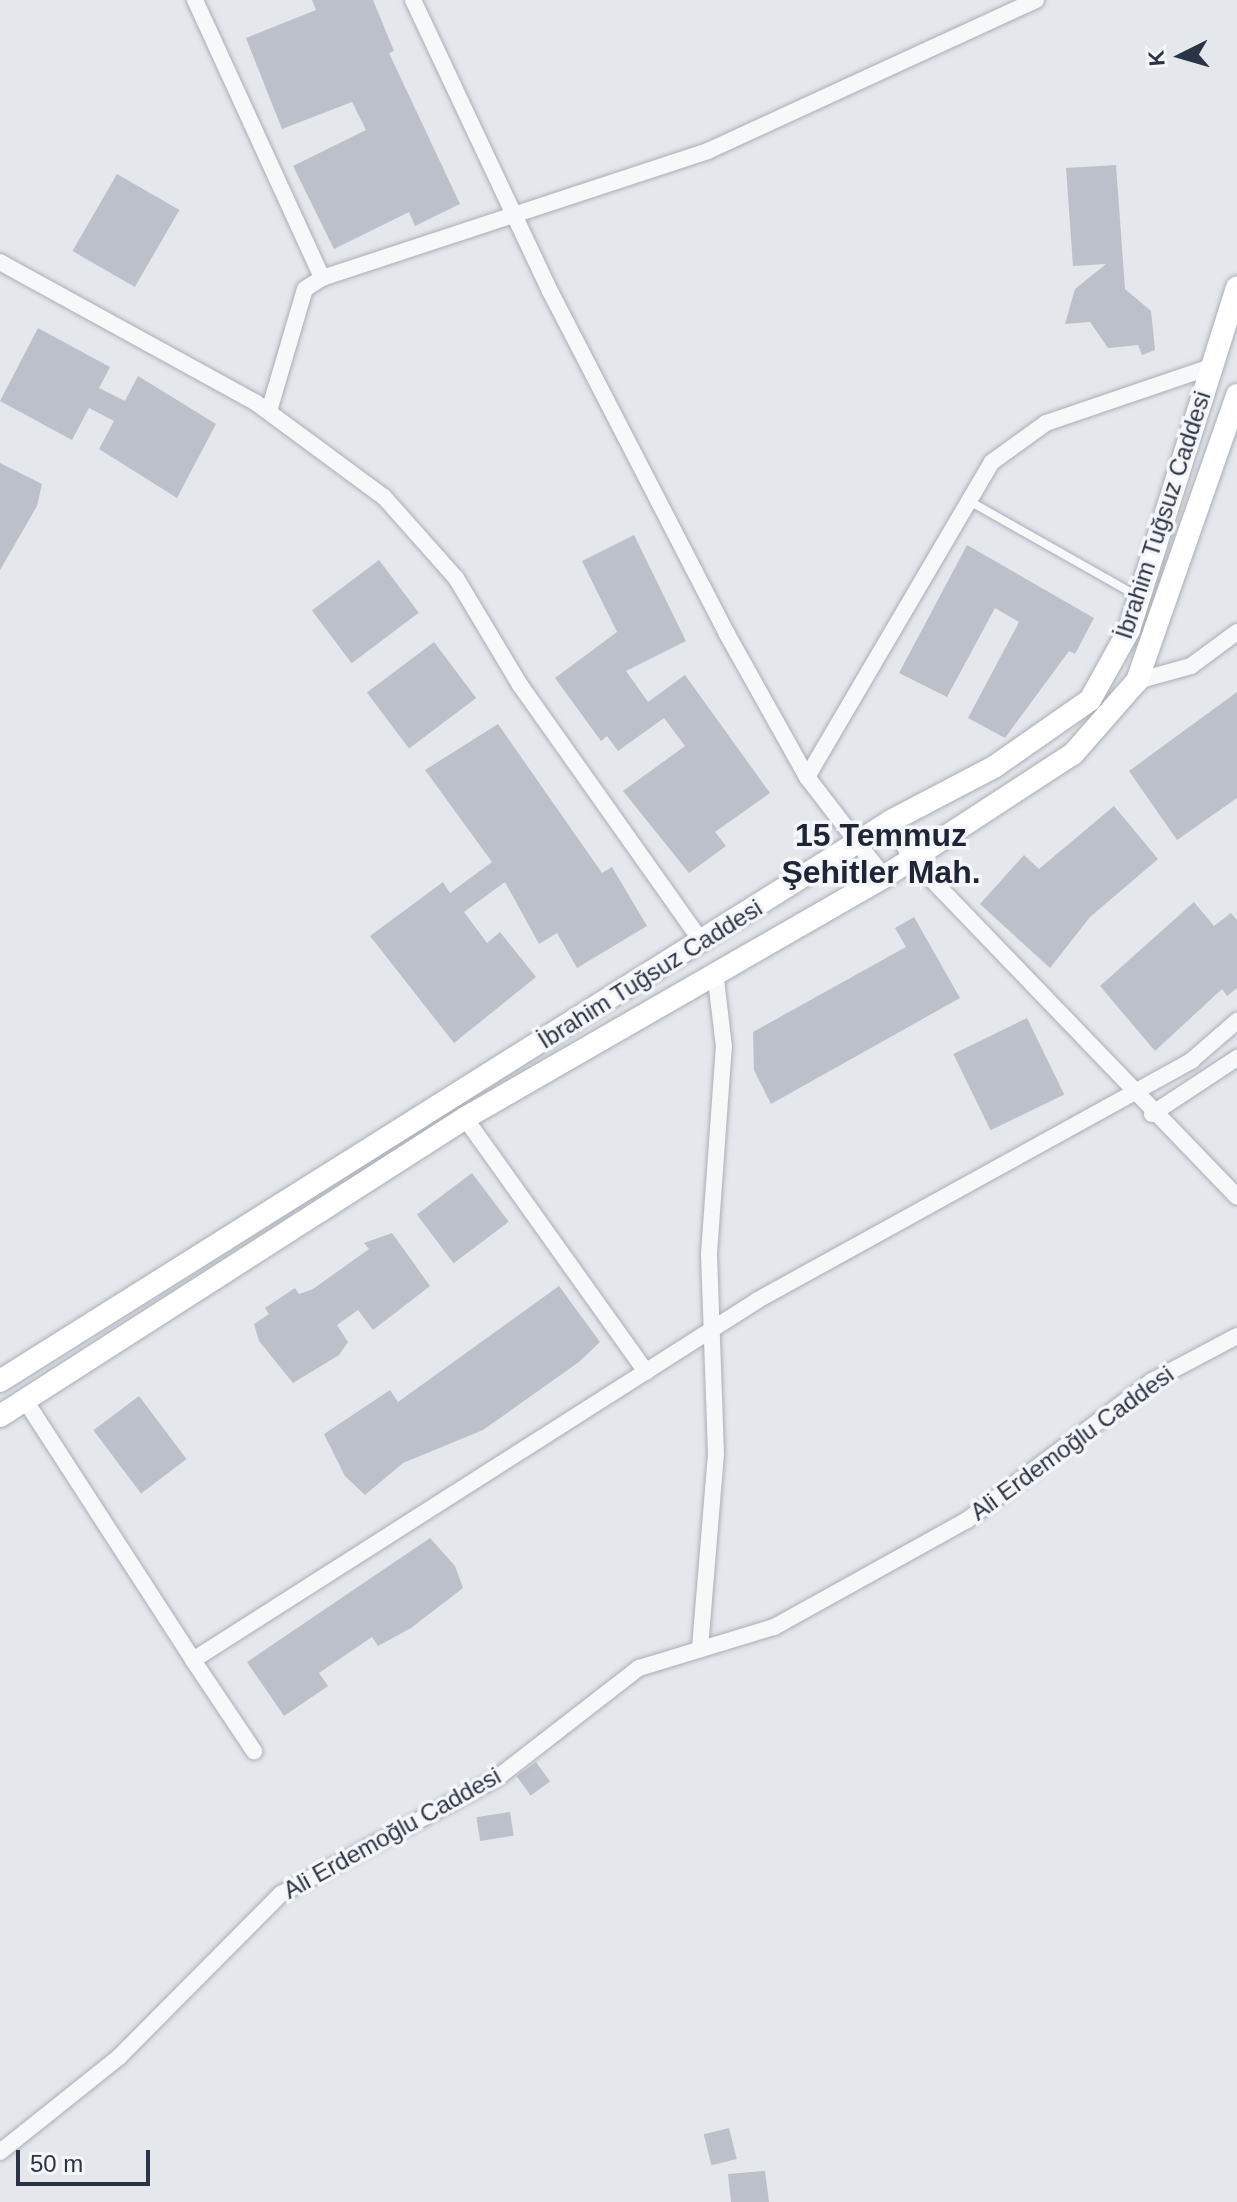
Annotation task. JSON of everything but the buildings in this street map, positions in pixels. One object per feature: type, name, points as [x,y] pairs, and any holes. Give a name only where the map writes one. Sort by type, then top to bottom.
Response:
[{"type":"street","points":[[195,0],[322,278]]},
{"type":"street","points":[[413,0],[516,220],[807,777],[884,877]]},
{"type":"street","points":[[269,411],[305,289],[322,278],[516,220],[708,151],[1036,0]]},
{"type":"street","points":[[0,262],[269,411],[347,465],[430,545],[702,942]]},
{"type":"street","name":"İbrahim Tuğsuz Caddesi","points":[[0,1381],[891,821],[994,767],[1090,700],[1140,597],[1237,288]]},
{"type":"street","points":[[807,777],[992,462],[1046,423],[1213,366]]},
{"type":"street","name":"İbrahim Tuğsuz Caddesi","points":[[0,1416],[465,1118],[884,877],[1073,754],[1137,681],[1237,395]]},
{"type":"street","points":[[1137,681],[1191,666],[1237,632]]},
{"type":"street","points":[[891,821],[911,858],[1128,1091],[1237,1197]]},
{"type":"street","points":[[700,1648],[716,1454],[708,1332],[724,1047],[715,972]]},
{"type":"street","points":[[193,1660],[708,1332],[1128,1091],[1192,1060],[1237,1021]]},
{"type":"street","points":[[1152,1114],[1237,1058]]},
{"type":"street","points":[[465,1118],[646,1372]]},
{"type":"street","name":"Ali Erdemoğlu Caddesi","points":[[0,2152],[119,2057],[281,1894],[497,1778],[608,1685],[700,1648],[803,1614],[967,1520],[1152,1381],[1237,1336]]},
{"type":"street","points":[[25,1400],[254,1751]]},
{"type":"lane","points":[[971,502],[1140,597]]},
{"type":"district","name":"15 Temmuz Şehitler Mah.","points":[[881,854]]}]
